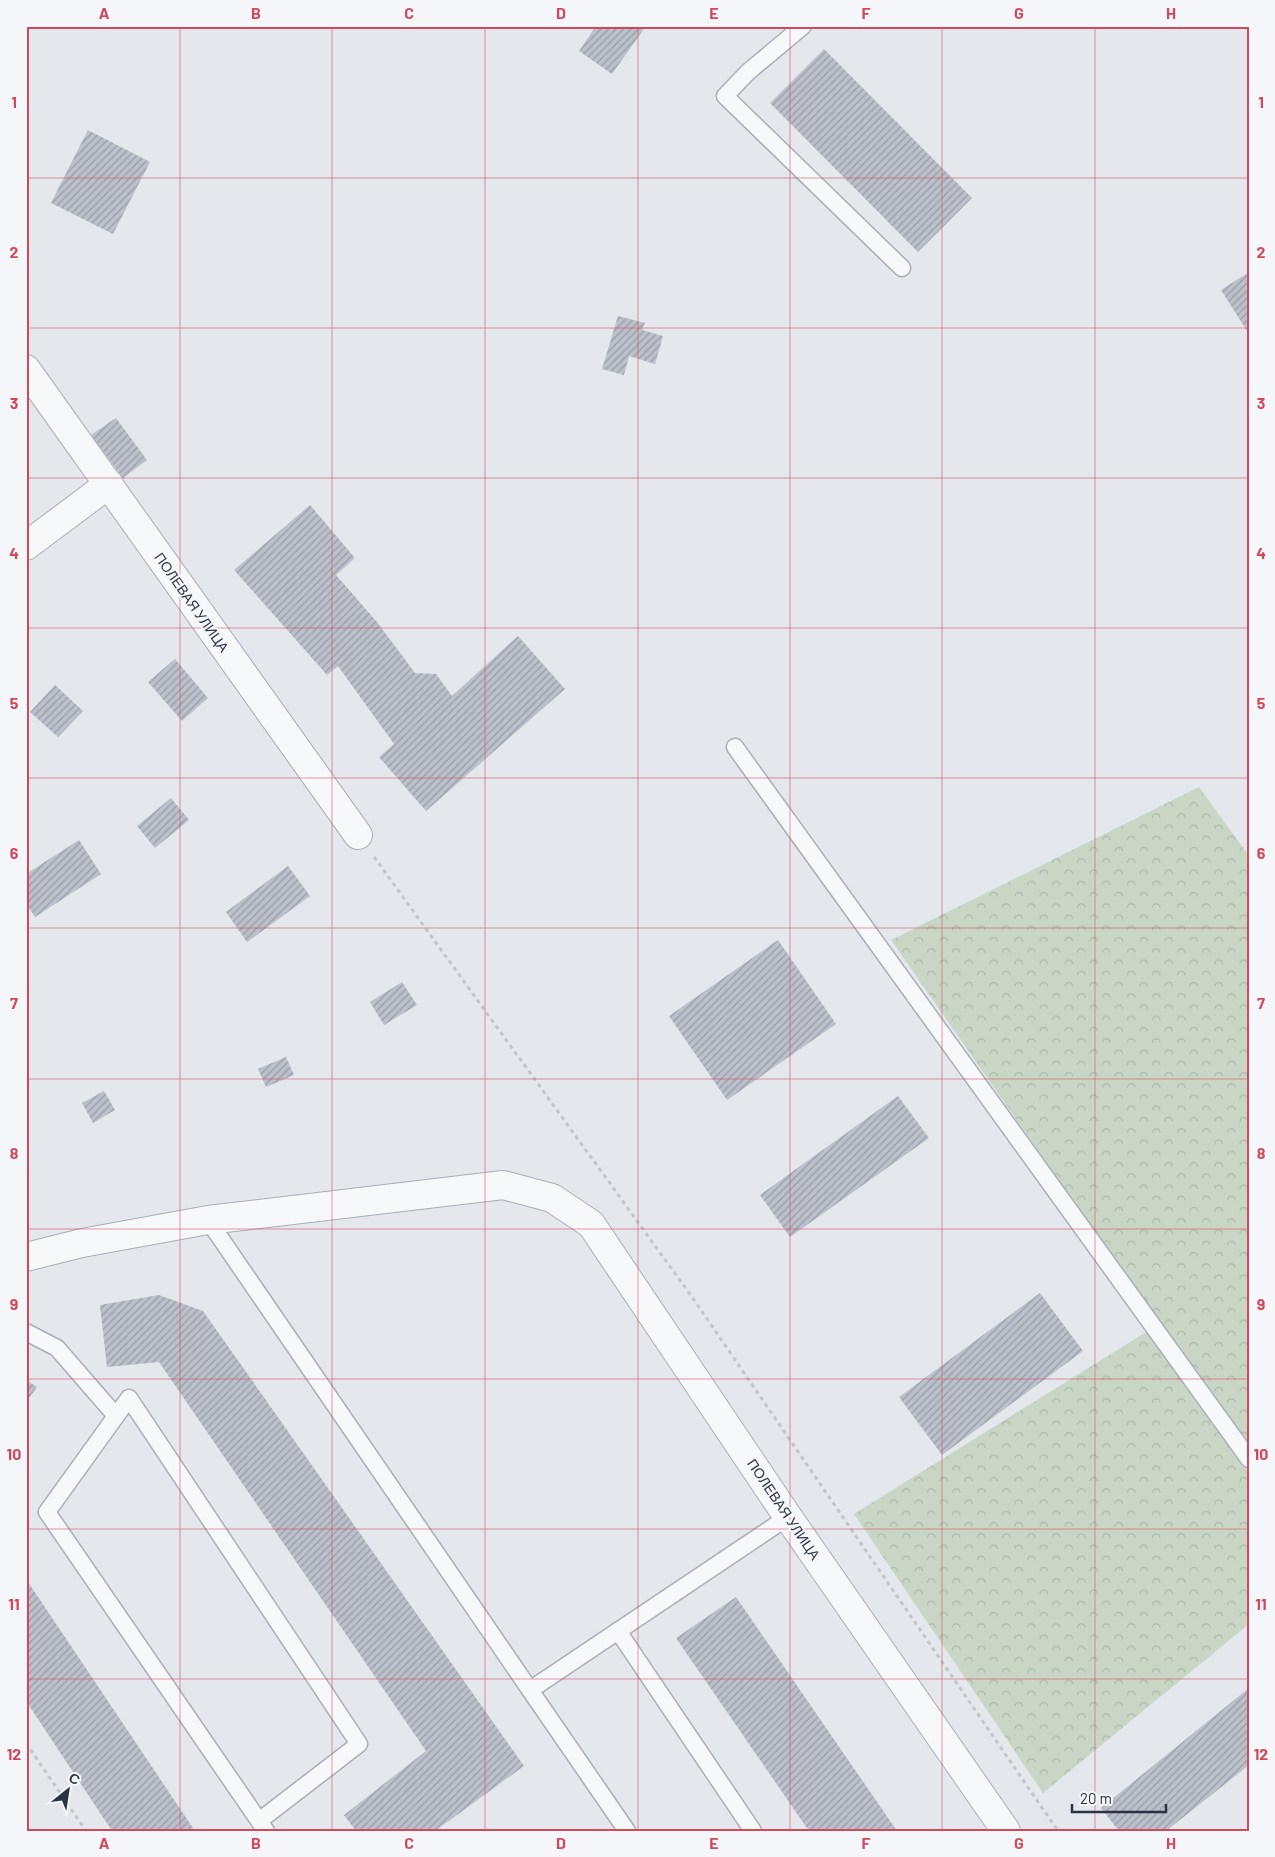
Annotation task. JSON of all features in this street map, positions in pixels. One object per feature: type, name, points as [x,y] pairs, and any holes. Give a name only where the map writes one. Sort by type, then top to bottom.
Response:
[{"type":"street","name":"ПОЛЕВАЯ УЛИЦА","points":[[26,369],[358,835]]},
{"type":"street","points":[[26,546],[108,484]]},
{"type":"street","name":"ПОЛЕВАЯ УЛИЦА","points":[[26,1257],[82,1243],[208,1220],[503,1185],[552,1198],[591,1224],[788,1517],[1006,1831]]},
{"type":"lane","points":[[803,26],[748,72],[725,96],[902,268]]},
{"type":"lane","points":[[735,747],[1249,1459]]},
{"type":"lane","points":[[208,1220],[627,1831]]},
{"type":"lane","points":[[26,1332],[57,1348],[116,1416]]},
{"type":"lane","points":[[129,1398],[359,1744],[262,1826],[47,1512],[129,1398]]},
{"type":"lane","points":[[530,1690],[788,1517]]},
{"type":"lane","points":[[618,1631],[752,1831]]},
{"type":"path","points":[[358,835],[692,1297],[1058,1831]]},
{"type":"path","points":[[26,1744],[86,1831]]},
{"type":"green space","points":[[1199,787],[1249,856],[1249,1624],[1043,1793],[854,1514],[1159,1324],[891,940]]},
{"type":"building","points":[[596,26],[646,26],[612,74],[579,51]]},
{"type":"building","points":[[824,49],[972,198],[918,252],[770,103]]},
{"type":"building","points":[[88,130],[150,162],[113,234],[51,203]]},
{"type":"building","points":[[1249,272],[1249,334],[1221,290]]},
{"type":"building","points":[[618,316],[645,323],[642,330],[663,336],[655,364],[629,356],[624,375],[602,369]]},
{"type":"building","points":[[116,418],[147,460],[123,478],[91,435]]},
{"type":"building","points":[[310,505],[355,558],[336,575],[377,622],[415,673],[436,674],[452,696],[518,636],[565,689],[426,811],[379,757],[394,744],[338,666],[327,675],[234,570]]},
{"type":"building","points":[[175,659],[208,698],[182,721],[148,682]]},
{"type":"building","points":[[55,685],[83,711],[58,737],[30,712]]},
{"type":"building","points":[[171,798],[189,820],[155,848],[137,826]]},
{"type":"building","points":[[79,840],[101,874],[35,917],[26,903],[26,874]]},
{"type":"building","points":[[288,866],[310,896],[247,942],[226,912]]},
{"type":"building","points":[[778,940],[836,1024],[727,1100],[669,1016]]},
{"type":"building","points":[[402,982],[417,1005],[384,1025],[370,1002]]},
{"type":"building","points":[[286,1057],[294,1075],[266,1087],[258,1069]]},
{"type":"building","points":[[104,1091],[115,1110],[93,1123],[82,1103]]},
{"type":"building","points":[[898,1096],[929,1138],[790,1237],[760,1195]]},
{"type":"building","points":[[1040,1293],[1083,1351],[942,1455],[899,1397]]},
{"type":"building","points":[[159,1295],[203,1311],[524,1766],[435,1831],[356,1831],[344,1815],[426,1751],[159,1362],[107,1367],[100,1305]]},
{"type":"building","points":[[26,1380],[37,1387],[26,1402]]},
{"type":"building","points":[[26,1579],[195,1831],[112,1831],[26,1701]]},
{"type":"building","points":[[736,1597],[897,1831],[809,1831],[676,1638]]},
{"type":"building","points":[[1249,1688],[1249,1765],[1166,1831],[1119,1831],[1101,1808]]}]
